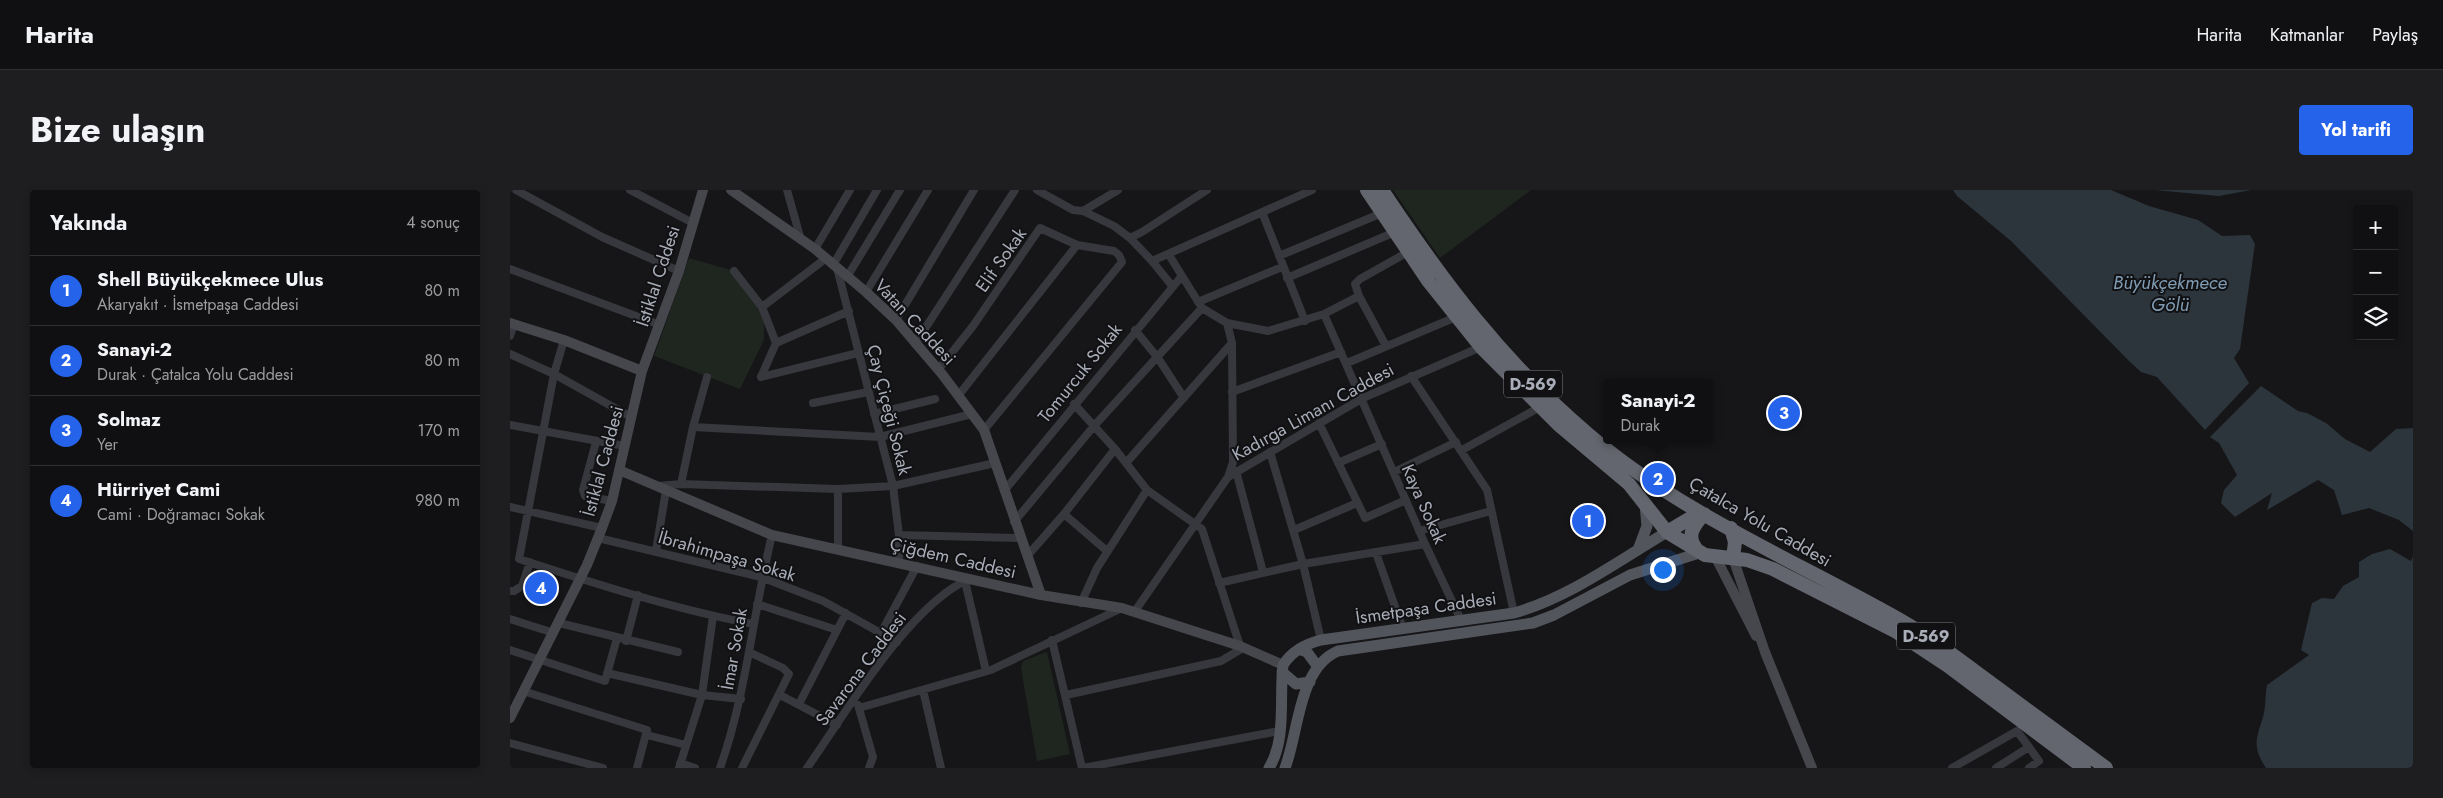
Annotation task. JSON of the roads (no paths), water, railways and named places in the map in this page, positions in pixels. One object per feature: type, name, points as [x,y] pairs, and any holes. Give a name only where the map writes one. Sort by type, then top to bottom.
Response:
[{"type":"highway","name":"Çatalca Yolu Caddesi","points":[[1367,190],[1408,252],[1456,317],[1481,347],[1540,407],[1620,475],[1667,532],[1699,553],[1716,558],[1733,558],[1760,563],[1895,631],[1948,666],[2084,768]]},
{"type":"highway","name":"Çatalca Yolu Caddesi","points":[[1382,190],[1452,292],[1482,330],[1529,380],[1609,452],[1704,514],[1928,637],[2106,768]]},
{"type":"highway","points":[[1667,532],[1694,516],[1704,514]]},
{"type":"highway","points":[[1699,553],[1691,540],[1691,532],[1704,514]]},
{"type":"highway","points":[[1731,528],[1735,542],[1733,558]]},
{"type":"main road","points":[[1638,550],[1647,526],[1645,504]]},
{"type":"main road","name":"İsmetpaşa Caddesi","points":[[1283,668],[1288,657],[1298,649],[1321,640],[1514,613],[1558,596],[1600,574],[1667,532]]},
{"type":"main road","name":"İsmetpaşa Caddesi","points":[[1285,768],[1301,702],[1324,658],[1338,651],[1533,623],[1554,615],[1607,587],[1657,565],[1699,553]]},
{"type":"main road","points":[[1600,574],[1607,587]]},
{"type":"main road","points":[[1465,620],[1471,632]]},
{"type":"main road","points":[[1298,649],[1307,652],[1318,667]]},
{"type":"main road","points":[[1283,668],[1296,684],[1310,682]]},
{"type":"main road","points":[[1269,768],[1276,753],[1283,668]]},
{"type":"street","points":[[516,190],[602,237],[679,271]]},
{"type":"street","points":[[630,190],[693,222]]},
{"type":"street","name":"İstiklal Cddesi","points":[[642,371],[679,271],[703,190]]},
{"type":"street","name":"Vatan Caddesi","points":[[731,190],[815,249],[866,292],[896,320],[972,414],[984,430],[1014,522],[1028,555],[1041,595]]},
{"type":"street","points":[[787,190],[801,240]]},
{"type":"street","points":[[815,249],[850,190]]},
{"type":"street","points":[[762,307],[832,264],[878,190]]},
{"type":"street","points":[[847,277],[900,190]]},
{"type":"street","points":[[866,292],[928,190]]},
{"type":"street","points":[[896,320],[974,190]]},
{"type":"street","points":[[916,344],[1015,190]]},
{"type":"street","points":[[1036,190],[1048,193],[1072,210],[1083,211],[1114,226],[1130,238],[1173,287]]},
{"type":"street","points":[[1083,211],[1118,190]]},
{"type":"street","points":[[1130,238],[1207,190]]},
{"type":"street","points":[[1152,261],[1312,190]]},
{"type":"street","points":[[1262,212],[1282,267],[1305,321]]},
{"type":"street","points":[[1279,256],[1382,212]]},
{"type":"street","name":"Elif Sokak","points":[[938,370],[973,326],[1040,228],[1077,245],[1114,251],[1119,255],[1122,262],[984,430]]},
{"type":"street","points":[[1287,278],[1394,232]]},
{"type":"street","points":[[958,396],[1077,245]]},
{"type":"street","points":[[1386,346],[1359,296],[1355,284],[1360,279],[1408,252]]},
{"type":"street","points":[[1169,255],[1200,305],[1227,323],[1268,331],[1324,314],[1359,296]]},
{"type":"street","name":"Çay Çiçeği Sokak","points":[[832,264],[849,311],[858,353],[893,486],[899,535],[899,562]]},
{"type":"street","points":[[1014,522],[1094,426],[1158,358],[1200,305],[1282,267]]},
{"type":"street","points":[[510,269],[660,325]]},
{"type":"street","points":[[734,271],[762,307],[776,343]]},
{"type":"street","name":"Tomurcuk Sokak","points":[[1004,491],[1135,330],[1181,277]]},
{"type":"street","points":[[849,311],[776,343],[761,377],[858,353]]},
{"type":"street","name":"Kaya Sokak","points":[[1324,314],[1363,398],[1419,531],[1465,620]]},
{"type":"street","points":[[1347,363],[1456,317]]},
{"type":"street","points":[[1227,323],[1232,343],[1232,462],[1228,477]]},
{"type":"street","points":[[510,336],[512,324],[564,340],[642,371]]},
{"type":"street","points":[[1135,330],[1158,358],[1184,398]]},
{"type":"street","points":[[564,340],[554,374],[530,512],[519,559],[579,579],[713,616],[754,624]]},
{"type":"street","points":[[1126,464],[1232,343]]},
{"type":"street","name":"Kadırga Limanı Caddesi","points":[[1135,611],[1228,477],[1363,398],[1481,347]]},
{"type":"street","points":[[1232,392],[1341,352]]},
{"type":"street","points":[[510,354],[554,374],[632,417]]},
{"type":"street","name":"İstiklal Caddesi","points":[[511,714],[541,660],[602,528],[612,501],[620,470],[642,371]]},
{"type":"street","points":[[1411,376],[1487,490],[1514,613]]},
{"type":"street","points":[[681,484],[693,427],[707,377]]},
{"type":"street","points":[[813,403],[868,392]]},
{"type":"street","points":[[874,414],[935,399]]},
{"type":"street","points":[[1066,695],[1221,661],[1242,647],[1202,529],[1147,490],[1115,449],[1074,404]]},
{"type":"street","points":[[1462,450],[1540,407]]},
{"type":"street","points":[[693,427],[880,437],[972,414]]},
{"type":"street","points":[[1319,423],[1365,518],[1406,500]]},
{"type":"street","points":[[510,425],[544,429],[596,442],[625,446]]},
{"type":"street","points":[[596,442],[583,490],[585,496],[612,501]]},
{"type":"street","points":[[1394,472],[1456,442]]},
{"type":"street","points":[[1338,463],[1382,444]]},
{"type":"street","points":[[1028,555],[1064,514],[1115,449]]},
{"type":"street","points":[[1270,452],[1294,530],[1321,640]]},
{"type":"street","points":[[656,551],[662,488],[681,484],[838,489],[893,486],[995,463]]},
{"type":"street","name":"Çiğdem Caddesi","points":[[620,470],[772,535],[1041,595],[1135,611],[1242,647],[1283,668]]},
{"type":"street","points":[[1236,471],[1262,572]]},
{"type":"street","points":[[838,489],[838,550]]},
{"type":"street","points":[[1081,603],[1107,551],[1147,490]]},
{"type":"street","points":[[1294,530],[1358,503]]},
{"type":"street","points":[[510,507],[602,528]]},
{"type":"street","points":[[1419,531],[1491,511]]},
{"type":"street","points":[[1064,514],[1107,551]]},
{"type":"street","name":"İmar Sokak","points":[[720,768],[740,699],[762,577],[772,535]]},
{"type":"street","points":[[899,535],[1021,538]]},
{"type":"street","name":"İbrahimpaşa Sokak","points":[[598,538],[762,577],[823,601],[897,642]]},
{"type":"street","points":[[1219,583],[1303,564],[1425,544]]},
{"type":"street","points":[[1376,553],[1403,629]]},
{"type":"street","points":[[1716,558],[1765,652]]},
{"type":"street","points":[[1733,558],[1765,652],[1812,768]]},
{"type":"street","points":[[510,590],[514,592],[522,586],[530,562]]},
{"type":"street","points":[[881,633],[917,566]]},
{"type":"street","points":[[968,579],[986,671]]},
{"type":"street","name":"Savarona Caddesi","points":[[807,768],[897,642],[922,612],[968,579]]},
{"type":"street","points":[[626,641],[638,595]]},
{"type":"street","points":[[757,604],[837,630]]},
{"type":"street","points":[[859,708],[986,671],[1122,608]]},
{"type":"street","points":[[799,704],[846,613]]},
{"type":"street","points":[[695,768],[679,766],[702,695],[713,616]]},
{"type":"street","points":[[510,620],[617,638],[678,652]]},
{"type":"street","points":[[606,677],[617,638]]},
{"type":"street","points":[[1052,640],[1083,768],[1279,731]]},
{"type":"street","points":[[510,650],[606,677],[702,695],[740,699]]},
{"type":"street","points":[[742,768],[789,674],[783,668],[748,652]]},
{"type":"street","points":[[923,690],[940,768]]},
{"type":"street","points":[[523,691],[647,730],[637,768]]},
{"type":"street","points":[[780,695],[838,725]]},
{"type":"street","points":[[856,698],[873,757],[869,768]]},
{"type":"street","points":[[1952,768],[2017,731],[2039,761],[2029,768]]},
{"type":"street","points":[[646,736],[686,745]]},
{"type":"street","points":[[510,743],[604,768]]},
{"type":"street","points":[[1996,768],[2029,747]]},
{"type":"water","name":"Büyükçekmece Gölü","points":[[1953,190],[2111,190],[2149,206],[2198,220],[2222,236],[2250,235],[2255,244],[2240,349],[2234,358],[2249,383],[2205,430],[2157,377],[2141,372],[2129,361],[2011,241],[1957,196]]},
{"type":"water","points":[[2155,190],[2251,190],[2219,196]]},
{"type":"water","points":[[2261,386],[2298,411],[2307,413],[2326,423],[2345,439],[2370,452],[2396,429],[2413,428],[2413,531],[2399,520],[2369,508],[2342,515],[2334,490],[2318,480],[2267,510],[2272,493],[2235,517],[2221,503],[2224,490],[2237,475],[2219,443],[2210,437]]},
{"type":"water","points":[[2390,549],[2411,561],[2413,556],[2413,768],[2266,768],[2259,754],[2257,743],[2264,713],[2267,685],[2309,655],[2301,650],[2312,603],[2322,598],[2334,599],[2343,586],[2359,577],[2359,562],[2372,554]]},
{"type":"place","name":"Solmaz","points":[[1784,413]]},
{"type":"place","name":"Sanayi-2","points":[[1658,479]]},
{"type":"place","name":"Shell Büyükçekmece Ulus","points":[[1588,521]]},
{"type":"place","name":"Hürriyet Cami","points":[[541,588]]}]
